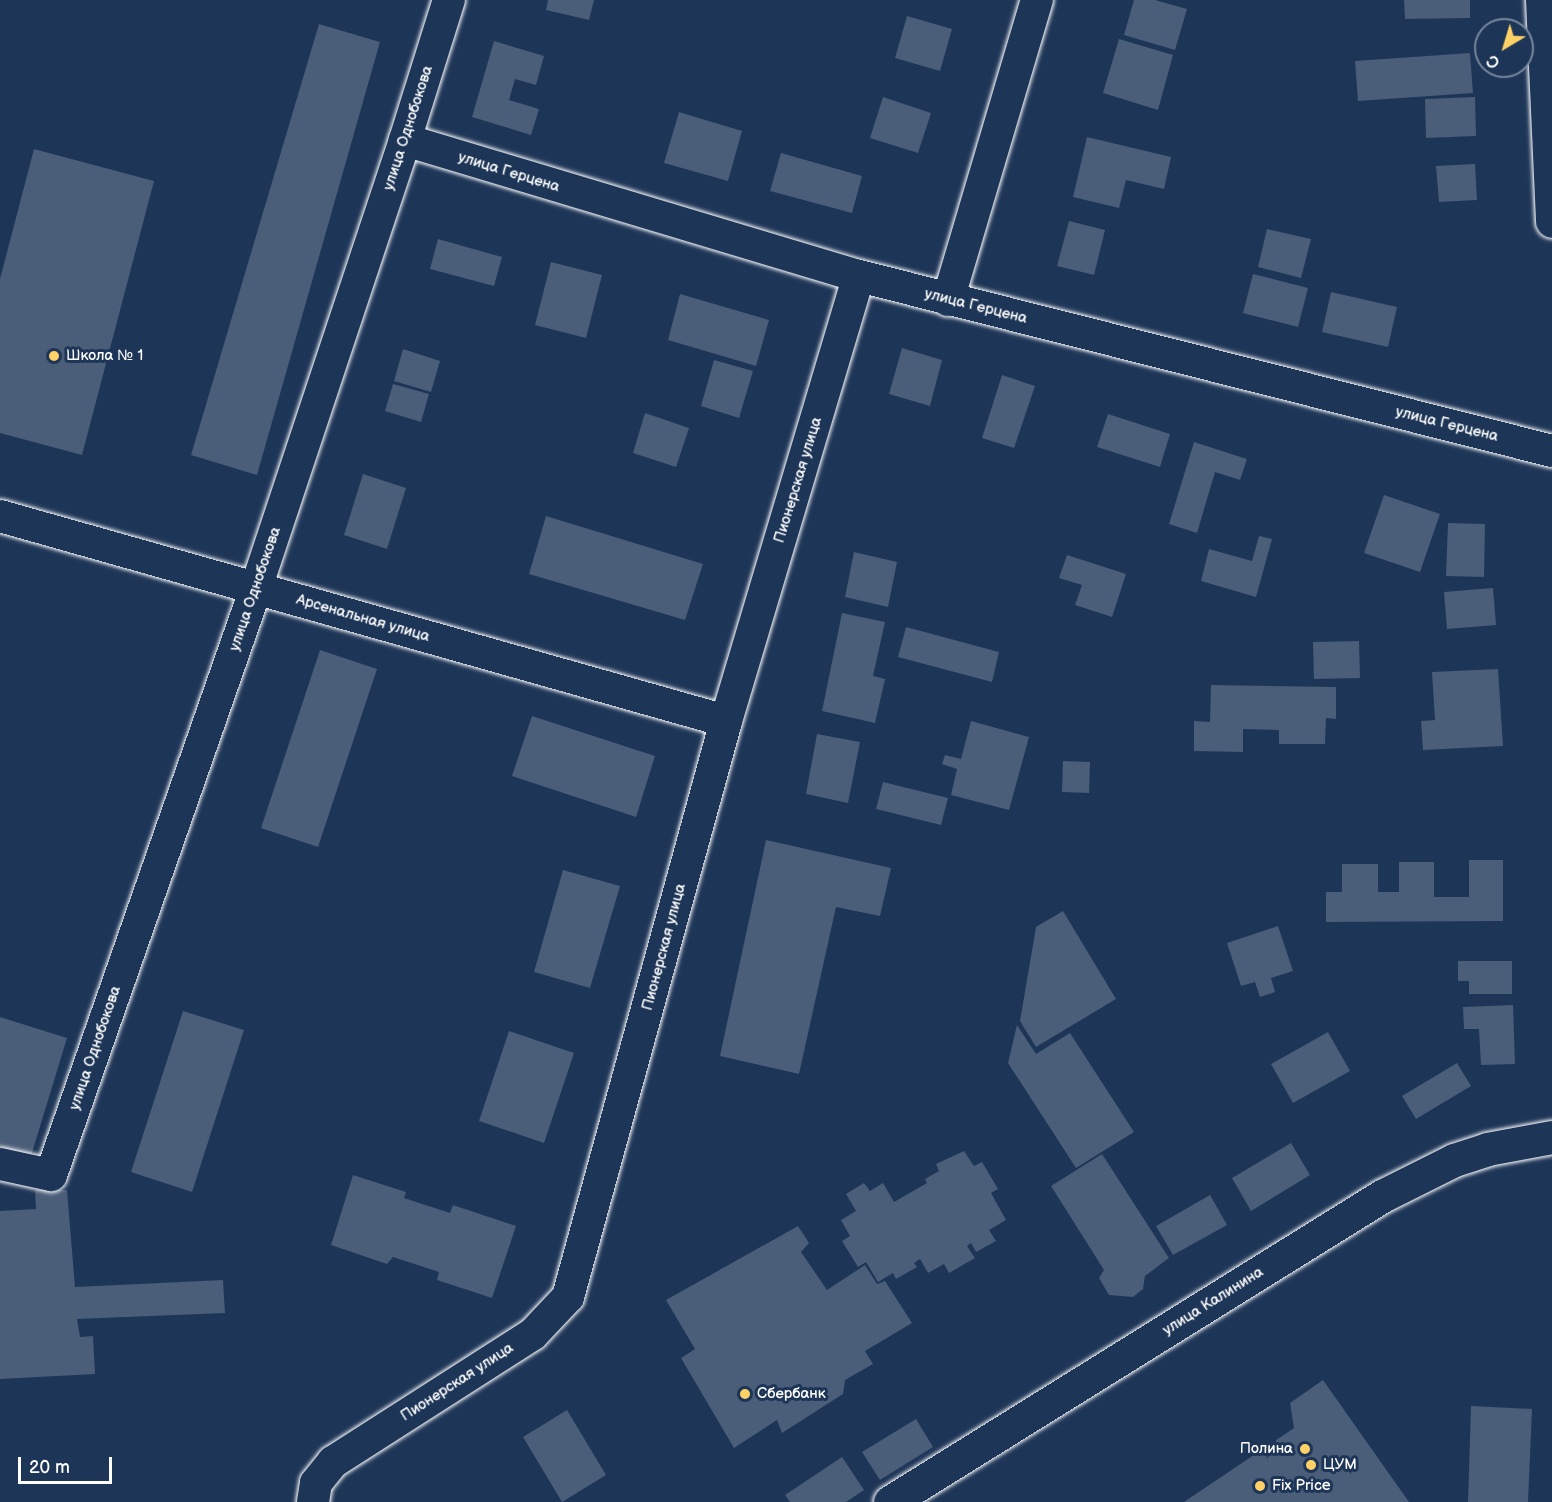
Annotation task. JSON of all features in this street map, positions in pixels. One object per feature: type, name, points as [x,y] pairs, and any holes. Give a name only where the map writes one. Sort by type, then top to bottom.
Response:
[{"type":"main road","name":"улица Калинина","points":[[890,1502],[1382,1196],[1454,1160],[1487,1149],[1552,1137]]},
{"type":"street","name":"улица Однобокова","points":[[0,1164],[51,1175],[256,588],[405,141],[449,0]]},
{"type":"street","points":[[948,300],[1037,0]]},
{"type":"street","points":[[1542,0],[1552,222]]},
{"type":"street","name":"улица Герцена","points":[[405,141],[859,276],[1552,451]]},
{"type":"street","name":"Пионерская улица","points":[[313,1502],[316,1483],[333,1462],[533,1334],[568,1298],[726,721],[859,276]]},
{"type":"street","name":"Арсенальная улица","points":[[0,516],[726,721]]},
{"type":"building","points":[[548,0],[594,0],[589,20],[546,10]]},
{"type":"building","points":[[1134,0],[1155,0],[1187,9],[1175,50],[1124,35]]},
{"type":"building","points":[[1404,0],[1470,0],[1470,18],[1405,19]]},
{"type":"building","points":[[907,16],[952,29],[940,71],[895,58]]},
{"type":"building","points":[[319,24],[380,42],[257,475],[191,455]]},
{"type":"building","points":[[1119,39],[1173,55],[1158,110],[1103,93]]},
{"type":"building","points":[[494,41],[544,56],[536,85],[515,79],[509,100],[539,109],[531,135],[472,117]]},
{"type":"building","points":[[1470,53],[1473,93],[1358,101],[1355,61]]},
{"type":"building","points":[[883,97],[931,113],[918,153],[870,138]]},
{"type":"building","points":[[1475,97],[1476,136],[1426,138],[1425,99]]},
{"type":"building","points":[[679,112],[742,131],[728,181],[664,163]]},
{"type":"building","points":[[1087,137],[1171,157],[1164,189],[1126,180],[1119,208],[1073,197]]},
{"type":"building","name":"Школа № 1","points":[[34,149],[154,181],[82,455],[0,433],[0,279]]},
{"type":"building","points":[[781,153],[862,176],[852,213],[770,191]]},
{"type":"building","points":[[1475,164],[1477,200],[1439,202],[1436,166]]},
{"type":"building","points":[[1069,221],[1105,230],[1094,275],[1057,266]]},
{"type":"building","points":[[1267,229],[1311,239],[1301,278],[1258,267]]},
{"type":"building","points":[[438,239],[502,257],[494,286],[430,269]]},
{"type":"building","points":[[551,262],[602,275],[586,338],[535,325]]},
{"type":"building","points":[[1253,274],[1308,288],[1298,327],[1243,313]]},
{"type":"building","points":[[1331,292],[1397,307],[1388,347],[1322,332]]},
{"type":"building","points":[[680,294],[769,320],[756,366],[668,340]]},
{"type":"building","points":[[902,348],[942,360],[930,406],[889,394]]},
{"type":"building","points":[[403,349],[440,361],[431,392],[394,381]]},
{"type":"building","points":[[714,360],[753,371],[739,418],[701,406]]},
{"type":"building","points":[[1002,375],[1035,386],[1014,448],[982,438]]},
{"type":"building","points":[[393,384],[429,394],[421,422],[385,411]]},
{"type":"building","points":[[645,413],[689,428],[676,467],[633,453]]},
{"type":"building","points":[[1108,414],[1170,434],[1160,467],[1097,447]]},
{"type":"building","points":[[1194,442],[1247,459],[1240,480],[1215,472],[1197,533],[1169,524]]},
{"type":"building","points":[[363,474],[406,488],[387,549],[344,535]]},
{"type":"building","points":[[1384,495],[1440,514],[1420,572],[1364,553]]},
{"type":"building","points":[[546,516],[703,564],[685,620],[529,574]]},
{"type":"building","points":[[1448,523],[1485,524],[1484,577],[1446,576]]},
{"type":"building","points":[[1259,536],[1272,539],[1256,597],[1201,581],[1209,549],[1252,561]]},
{"type":"building","points":[[854,552],[897,562],[888,607],[845,597]]},
{"type":"building","points":[[1067,555],[1126,574],[1112,617],[1075,605],[1082,585],[1059,578]]},
{"type":"building","points":[[1493,588],[1496,625],[1447,629],[1444,592]]},
{"type":"building","points":[[842,613],[885,622],[873,676],[885,679],[875,723],[822,711]]},
{"type":"building","points":[[906,627],[999,652],[992,682],[898,657]]},
{"type":"building","points":[[1359,641],[1360,678],[1314,679],[1313,642]]},
{"type":"building","points":[[320,650],[377,669],[318,847],[261,828]]},
{"type":"building","points":[[1498,669],[1503,746],[1423,750],[1421,721],[1435,720],[1432,672]]},
{"type":"building","points":[[1211,685],[1336,687],[1336,719],[1326,718],[1325,744],[1279,744],[1279,730],[1243,729],[1243,752],[1194,751],[1194,721],[1210,722]]},
{"type":"building","points":[[532,716],[655,756],[636,817],[512,776]]},
{"type":"building","points":[[971,721],[1029,737],[1009,810],[951,795],[957,769],[942,764],[945,755],[961,759]]},
{"type":"building","points":[[817,734],[860,742],[848,803],[806,794]]},
{"type":"building","points":[[1063,761],[1090,762],[1089,793],[1062,792]]},
{"type":"building","points":[[883,782],[948,798],[941,825],[876,809]]},
{"type":"building","points":[[766,840],[891,868],[880,916],[836,907],[799,1074],[720,1056]]},
{"type":"building","points":[[1469,860],[1503,860],[1503,921],[1326,922],[1326,892],[1342,892],[1342,864],[1378,864],[1378,892],[1399,892],[1399,862],[1434,862],[1434,897],[1469,897]]},
{"type":"building","points":[[563,870],[620,886],[590,988],[534,972]]},
{"type":"building","points":[[1063,911],[1116,999],[1036,1047],[1020,1021],[1036,927]]},
{"type":"building","points":[[1278,926],[1293,971],[1271,978],[1275,992],[1260,997],[1255,982],[1241,986],[1227,943]]},
{"type":"building","points":[[1458,961],[1512,961],[1512,994],[1469,994],[1469,981],[1458,981]]},
{"type":"building","points":[[1513,1005],[1515,1064],[1481,1065],[1479,1029],[1464,1029],[1463,1007]]},
{"type":"building","points":[[183,1011],[244,1030],[192,1192],[131,1172]]},
{"type":"building","points":[[0,1017],[67,1038],[31,1156],[0,1147]]},
{"type":"building","points":[[1017,1025],[1036,1054],[1070,1033],[1134,1132],[1076,1168],[1008,1063]]},
{"type":"building","points":[[509,1031],[574,1053],[544,1143],[479,1121]]},
{"type":"building","points":[[1328,1032],[1350,1071],[1293,1103],[1271,1064]]},
{"type":"building","points":[[1457,1063],[1471,1086],[1416,1119],[1402,1096]]},
{"type":"building","points":[[1291,1143],[1310,1175],[1251,1211],[1232,1178]]},
{"type":"building","points":[[964,1151],[974,1166],[982,1162],[998,1189],[991,1193],[1006,1220],[989,1230],[996,1241],[976,1252],[971,1243],[967,1246],[975,1258],[949,1273],[944,1264],[928,1273],[920,1259],[914,1263],[917,1267],[896,1279],[893,1273],[878,1282],[866,1262],[858,1267],[842,1241],[850,1236],[841,1220],[856,1211],[846,1194],[864,1183],[870,1191],[883,1183],[894,1202],[927,1183],[925,1179],[939,1171],[936,1164]]},
{"type":"building","points":[[1102,1154],[1169,1258],[1145,1276],[1143,1289],[1133,1297],[1109,1295],[1099,1278],[1104,1270],[1051,1186]]},
{"type":"building","points":[[353,1175],[406,1192],[404,1198],[450,1213],[453,1205],[516,1226],[492,1298],[437,1280],[439,1272],[393,1257],[387,1264],[331,1245]]},
{"type":"building","points":[[35,1190],[67,1190],[75,1287],[223,1280],[225,1313],[77,1319],[80,1337],[93,1336],[95,1374],[0,1379],[0,1211],[36,1209]]},
{"type":"building","points":[[1210,1195],[1227,1225],[1173,1255],[1156,1226]]},
{"type":"building","points":[[798,1226],[809,1243],[801,1252],[827,1290],[865,1265],[877,1284],[885,1281],[912,1323],[865,1351],[873,1364],[845,1380],[843,1394],[782,1433],[777,1420],[734,1448],[681,1358],[695,1349],[666,1300]]},
{"type":"building","name":"ЦУМ","points":[[1323,1380],[1409,1502],[1184,1502],[1294,1428],[1290,1403]]},
{"type":"building","points":[[1471,1406],[1532,1409],[1528,1502],[1468,1502]]},
{"type":"building","points":[[567,1410],[606,1475],[562,1502],[523,1437]]},
{"type":"building","points":[[916,1419],[933,1447],[880,1480],[862,1452]]},
{"type":"building","points":[[842,1457],[864,1490],[846,1502],[790,1502],[785,1495]]},
{"type":"place","name":"Школа № 1","points":[[54,356]]},
{"type":"place","name":"Сбербанк","points":[[745,1394]]},
{"type":"place","name":"Полина","points":[[1305,1449]]},
{"type":"place","name":"ЦУМ","points":[[1311,1465]]},
{"type":"place","name":"Fix Price","points":[[1260,1486]]}]
